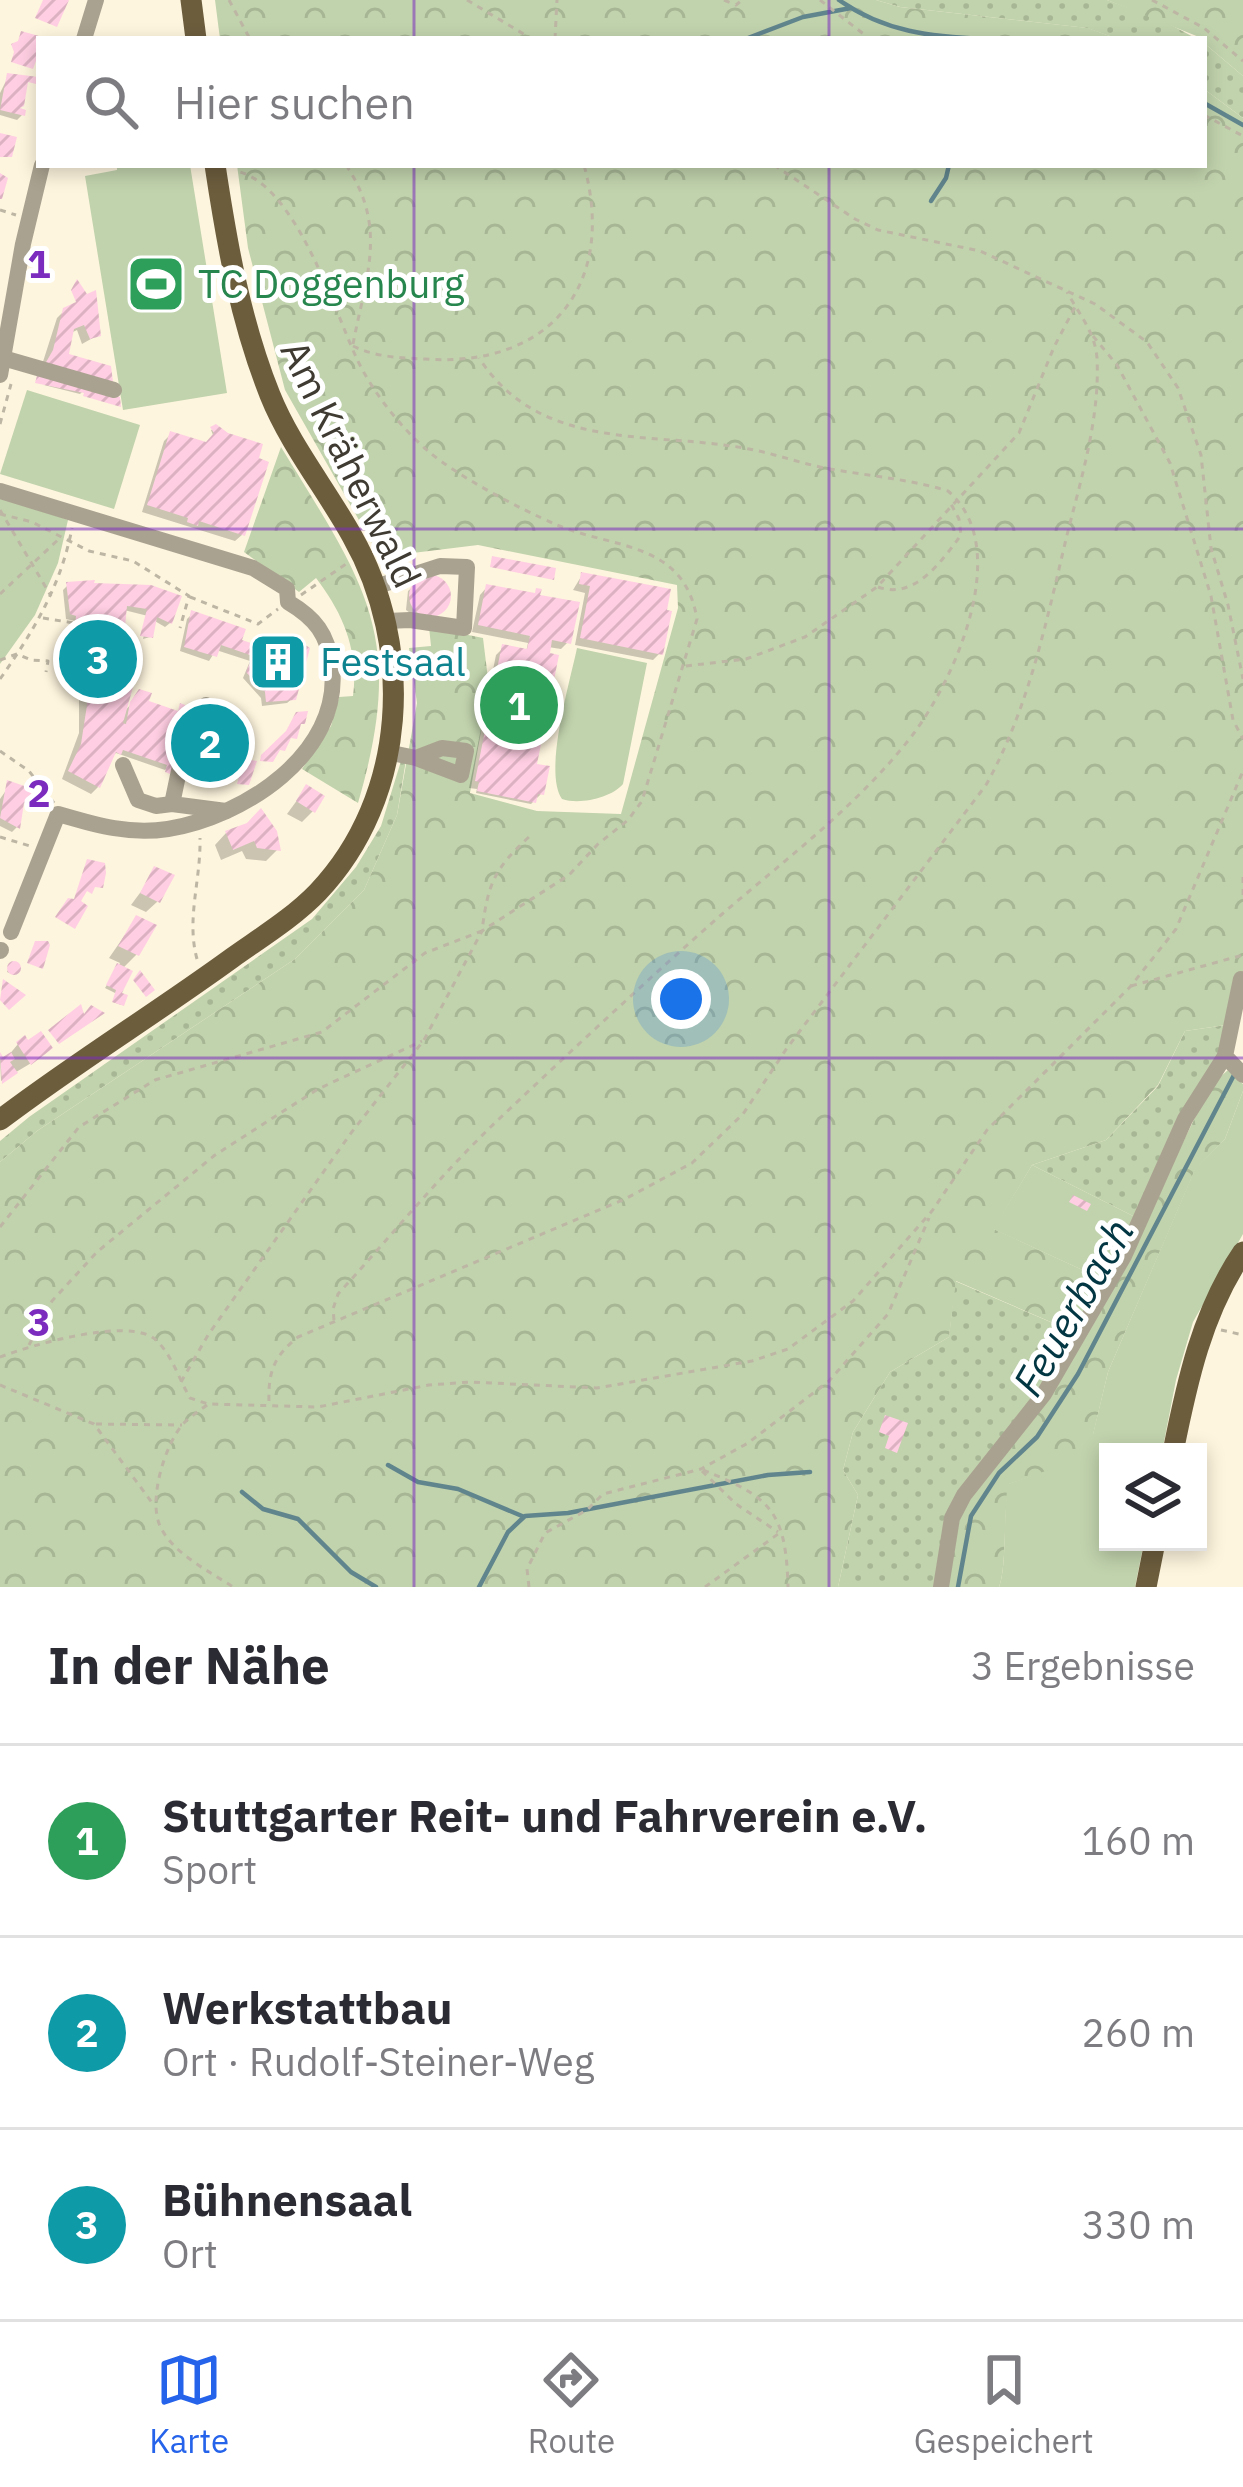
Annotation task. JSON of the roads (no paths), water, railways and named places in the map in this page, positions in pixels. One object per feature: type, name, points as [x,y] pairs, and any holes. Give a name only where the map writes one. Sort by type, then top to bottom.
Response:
[{"type":"main road","points":[[191,0],[196,36]]},
{"type":"main road","name":"Am Kräherwald","points":[[0,1120],[317,893],[357,838],[381,781],[394,699],[387,621],[353,537],[272,400],[238,299],[215,168]]},
{"type":"main road","points":[[1175,1443],[1195,1353],[1220,1291],[1243,1252]]},
{"type":"main road","points":[[1146,1587],[1153,1551]]},
{"type":"street","points":[[85,36],[96,0]]},
{"type":"street","points":[[41,168],[2,366],[114,390]]},
{"type":"street","points":[[0,491],[253,568],[287,589],[288,602],[315,618],[330,654],[332,695],[316,737],[302,757],[227,811],[198,822],[128,832],[58,814],[11,932]]},
{"type":"street","points":[[375,587],[426,569],[467,567],[464,628],[387,621]]},
{"type":"street","points":[[172,804],[181,760],[206,706]]},
{"type":"street","points":[[387,752],[416,758]]},
{"type":"street","points":[[124,765],[138,800],[156,806],[227,811]]},
{"type":"street","points":[[941,1587],[952,1518],[964,1495],[1044,1394],[1124,1256],[1185,1119],[1235,1066],[1241,980]]},
{"type":"waterway","points":[[839,0],[873,19],[941,36]]},
{"type":"waterway","points":[[753,36],[803,17],[851,8]]},
{"type":"waterway","points":[[1207,105],[1243,125]]},
{"type":"waterway","points":[[931,201],[948,168]]},
{"type":"waterway","name":"Feuerbach","points":[[958,1587],[971,1516],[999,1473],[1037,1437],[1078,1374],[1234,1075]]},
{"type":"waterway","points":[[388,1465],[418,1482],[458,1489],[522,1516]]},
{"type":"waterway","points":[[479,1587],[508,1532],[525,1516],[810,1472]]},
{"type":"waterway","points":[[242,1492],[263,1509],[298,1519],[351,1572],[376,1587]]},
{"type":"place","name":"TC Doggenburg","points":[[156,284]]},
{"type":"place","name":"Bühnensaal","points":[[98,659]]},
{"type":"place","name":"Festsaal","points":[[278,662]]},
{"type":"place","name":"Stuttgarter Reit- und Fahrverein e.V.","points":[[519,705]]},
{"type":"place","name":"Werkstattbau","points":[[210,743]]}]
